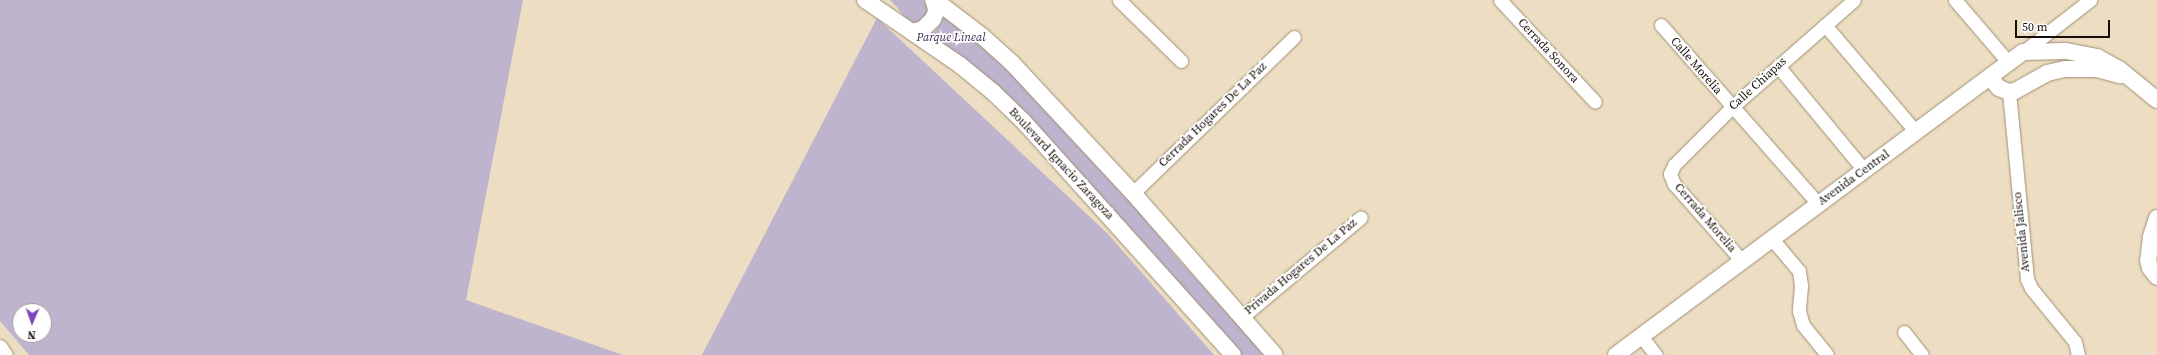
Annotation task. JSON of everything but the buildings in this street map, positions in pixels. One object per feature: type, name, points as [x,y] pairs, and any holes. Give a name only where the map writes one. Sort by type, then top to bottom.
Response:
[{"type":"main road","name":"Boulevard Ignacio Zaragoza","points":[[865,0],[960,65],[993,92],[1024,122],[1234,355]]},
{"type":"main road","points":[[913,32],[923,29],[933,19],[936,12],[934,0]]},
{"type":"main road","points":[[934,0],[982,36],[1012,63],[1133,192],[1275,355]]},
{"type":"main road","points":[[2023,52],[2050,50],[2082,53],[2106,60],[2142,86],[2157,100]]},
{"type":"main road","name":"Avenida Central","points":[[1616,355],[2023,52]]},
{"type":"main road","points":[[1990,78],[1999,88],[2009,92],[2015,91],[2048,73],[2065,69],[2097,69],[2118,75],[2125,74]]},
{"type":"main road","points":[[2157,218],[2151,237],[2148,260],[2150,268],[2157,277]]},
{"type":"street","points":[[1119,0],[1181,61]]},
{"type":"street","name":"Cerrada Sonora","points":[[1500,0],[1595,102]]},
{"type":"street","name":"Calle Chiapas","points":[[1670,174],[1674,165],[1732,107],[1854,0]]},
{"type":"street","points":[[1955,0],[2009,63]]},
{"type":"street","name":"Avenida Central","points":[[2023,52],[2090,0]]},
{"type":"street","name":"Calle Morelia","points":[[1661,25],[1818,204]]},
{"type":"street","points":[[1825,25],[1916,132]]},
{"type":"street","name":"Cerrada Hogares De La Paz","points":[[1133,192],[1294,37]]},
{"type":"street","points":[[1778,66],[1864,170]]},
{"type":"street","name":"Avenida Jalisco","points":[[2009,92],[2027,279],[2031,288],[2075,342],[2078,355]]},
{"type":"street","name":"Cerrada Morelia","points":[[1670,174],[1674,184],[1742,261]]},
{"type":"street","name":"Privada Hogares De La Paz","points":[[1242,317],[1361,216]]},
{"type":"street","points":[[1772,239],[1799,271],[1802,286],[1799,311],[1803,325],[1826,355]]},
{"type":"street","points":[[1904,332],[1922,355]]},
{"type":"street","points":[[1641,336],[1656,355]]},
{"type":"street","points":[[0,346],[6,355]]},
{"type":"green space","points":[[0,0],[523,0],[466,300],[623,355],[29,355],[19,343],[52,343],[52,303],[12,303],[12,335],[0,321]]},
{"type":"green space","name":"Parque Lineal","points":[[890,0],[923,0],[932,8],[919,28],[904,17]]},
{"type":"green space","name":"Parque Lineal","points":[[942,13],[995,57],[1112,179],[1179,260],[1265,355],[1239,355],[1048,143],[922,35],[935,31],[940,24]]},
{"type":"green space","points":[[877,18],[1107,233],[1214,355],[702,355]]}]
